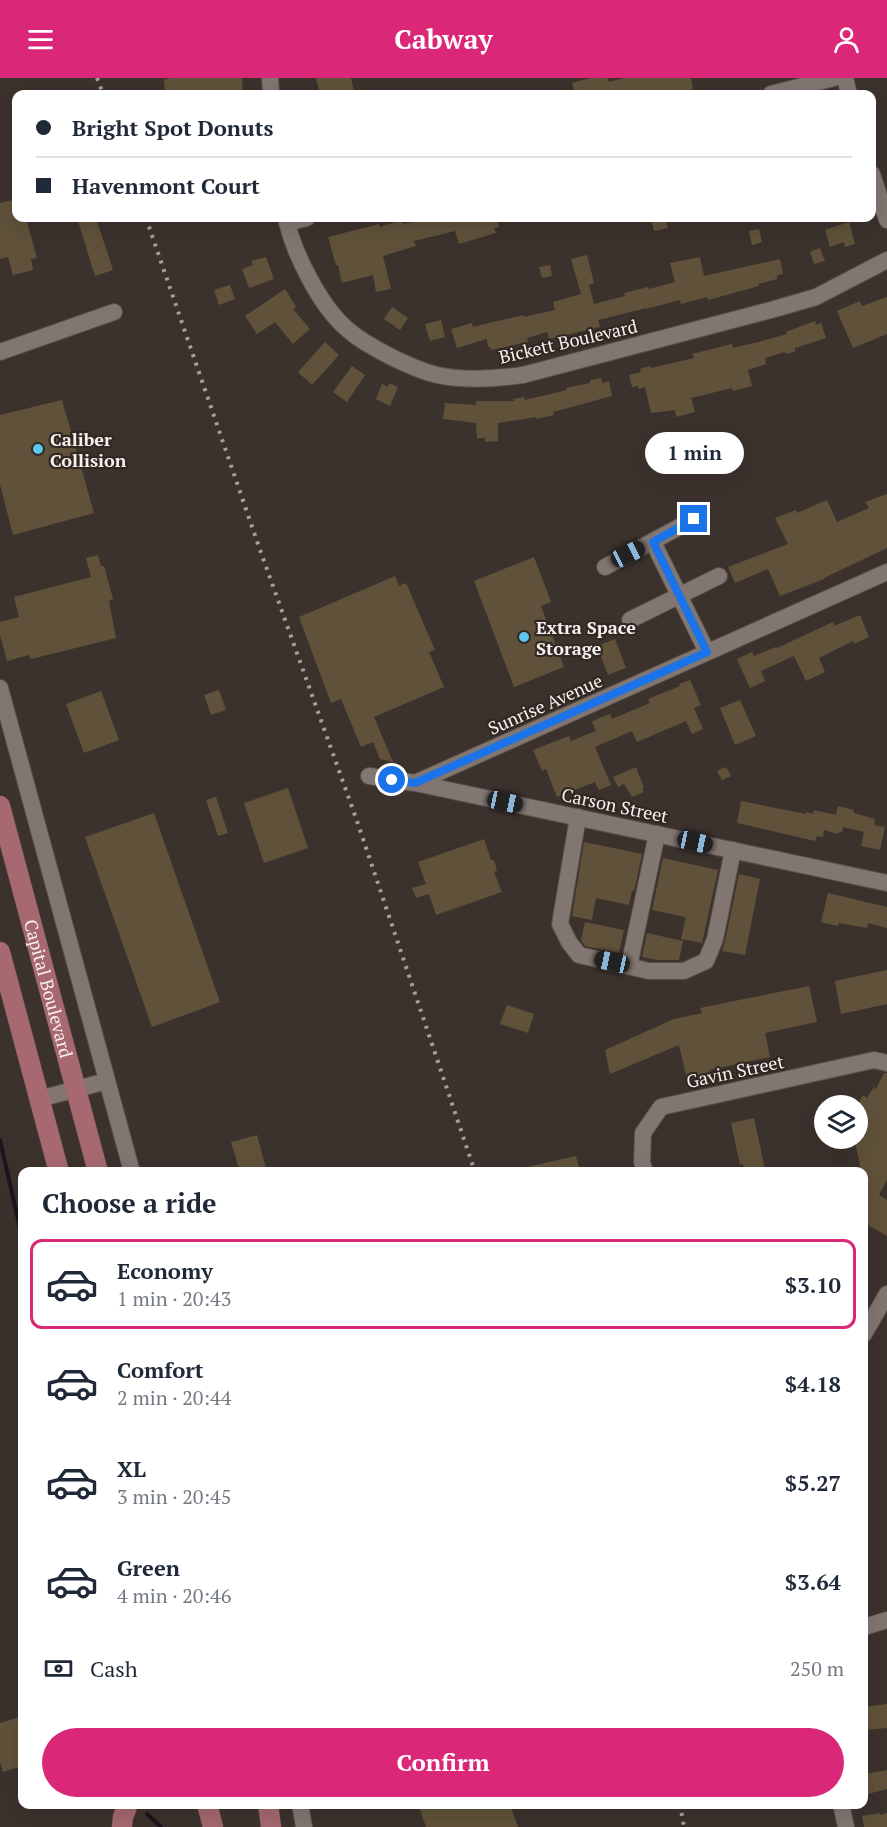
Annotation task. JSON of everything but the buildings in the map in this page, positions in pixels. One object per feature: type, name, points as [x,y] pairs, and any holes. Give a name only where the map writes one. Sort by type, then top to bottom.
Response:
[{"type":"main road","name":"Capital Boulevard","points":[[0,806],[97,1167]]},
{"type":"main road","name":"Capital Boulevard","points":[[0,952],[58,1167]]},
{"type":"main road","points":[[112,1827],[114,1809]]},
{"type":"main road","points":[[122,1827],[126,1809]]},
{"type":"main road","points":[[208,1809],[213,1827]]},
{"type":"main road","points":[[218,1809],[220,1827]]},
{"type":"main road","points":[[258,1809],[259,1827]]},
{"type":"main road","points":[[269,1809],[271,1827]]},
{"type":"street","points":[[787,90],[834,78]]},
{"type":"street","points":[[876,186],[887,220]]},
{"type":"street","name":"Bickett Boulevard","points":[[288,222],[303,266],[323,301],[347,329],[376,349],[407,365],[436,375],[471,378],[523,375],[771,310],[816,297],[887,260]]},
{"type":"street","points":[[0,352],[114,312]]},
{"type":"street","points":[[605,567],[694,519]]},
{"type":"street","points":[[653,542],[707,652]]},
{"type":"street","name":"Sunrise Avenue","points":[[415,783],[887,572]]},
{"type":"street","points":[[630,620],[719,576]]},
{"type":"street","points":[[0,688],[131,1167]]},
{"type":"street","name":"Carson Street","points":[[369,776],[415,783],[887,883]]},
{"type":"street","points":[[578,818],[560,924],[579,955],[629,966],[649,970],[684,971],[706,961],[715,939],[733,850]]},
{"type":"street","points":[[629,966],[657,834]]},
{"type":"street","name":"Gavin Street","points":[[644,1167],[643,1133],[661,1107],[874,1060],[887,1063]]},
{"type":"street","points":[[39,1099],[107,1081]]},
{"type":"street","points":[[868,1327],[887,1294]]},
{"type":"street","points":[[868,1626],[887,1620]]},
{"type":"street","points":[[301,1809],[304,1827]]},
{"type":"street","points":[[842,1809],[846,1827]]},
{"type":"waterway","points":[[0,1140],[18,1219]]},
{"type":"waterway","points":[[147,1814],[161,1827]]},
{"type":"railway","points":[[97,78],[102,90]]},
{"type":"railway","points":[[147,222],[259,547],[357,821],[473,1167]]},
{"type":"railway","points":[[681,1809],[684,1827]]},
{"type":"place","name":"Caliber Collision","points":[[38,449]]},
{"type":"place","name":"Extra Space Storage","points":[[524,637]]},
{"type":"route","points":[[392,780],[415,783],[707,652],[653,542],[694,519]]}]
